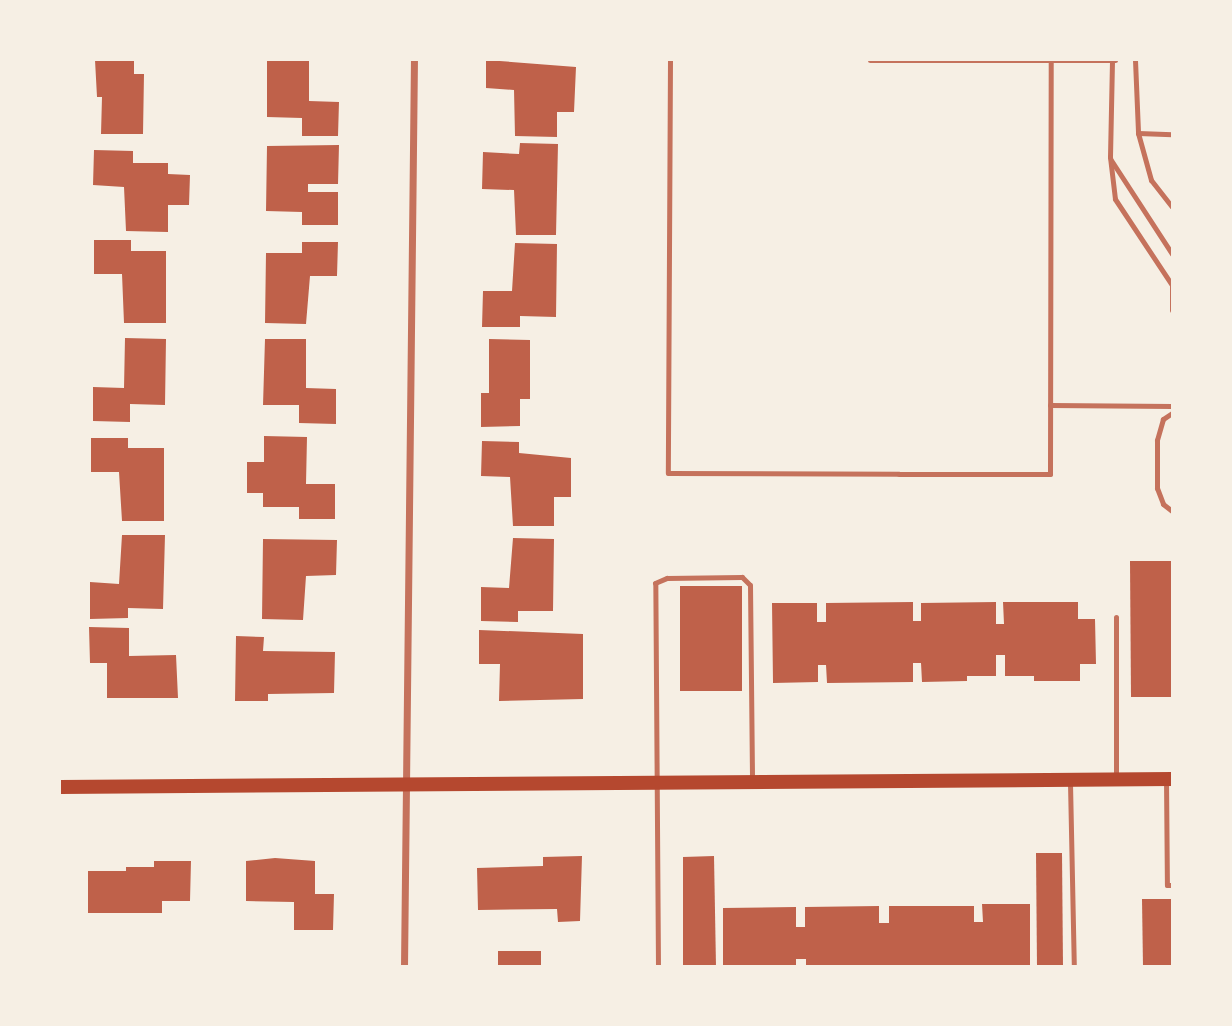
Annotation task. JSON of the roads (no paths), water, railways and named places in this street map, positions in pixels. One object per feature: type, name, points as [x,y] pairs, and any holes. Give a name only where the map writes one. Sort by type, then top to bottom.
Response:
[{"type":"main road","points":[[60,787],[404,782],[1169,779]]},
{"type":"street","points":[[404,967],[414,60]]},
{"type":"lane","points":[[670,60],[668,472],[1050,474],[1051,61]]},
{"type":"lane","points":[[870,60],[1114,60],[1110,157],[1115,200],[1172,285],[1172,310]]},
{"type":"lane","points":[[1135,60],[1138,133],[1152,180],[1172,207]]},
{"type":"lane","points":[[1138,133],[1172,134]]},
{"type":"lane","points":[[1110,157],[1172,254]]},
{"type":"lane","points":[[1050,405],[1172,406]]},
{"type":"lane","points":[[1172,413],[1163,419],[1157,440],[1157,488],[1163,504],[1172,511]]},
{"type":"lane","points":[[659,967],[655,583],[667,578],[742,576],[750,586],[752,781]]},
{"type":"lane","points":[[1116,617],[1116,779]]},
{"type":"lane","points":[[1069,779],[1074,967]]},
{"type":"lane","points":[[1169,779],[1167,886],[1172,885]]}]
